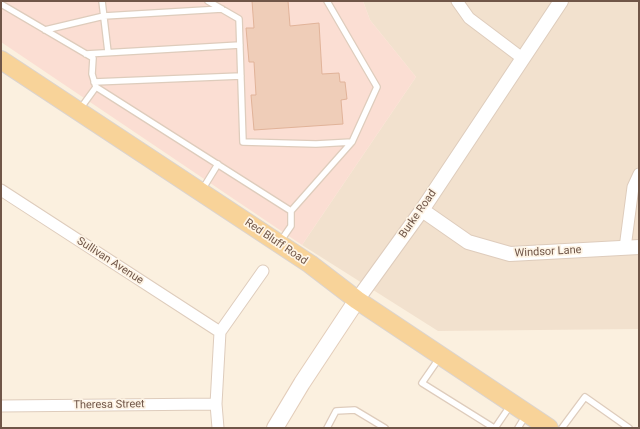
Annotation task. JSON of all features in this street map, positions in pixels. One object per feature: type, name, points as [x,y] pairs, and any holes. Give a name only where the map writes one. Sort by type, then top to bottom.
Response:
[{"type":"main road","name":"Red Bluff Road","points":[[1,60],[310,264],[357,300],[512,404],[522,421],[549,428]]},
{"type":"main road","name":"Burke Road","points":[[275,428],[302,383],[357,300]]},
{"type":"street","points":[[457,1],[469,18],[522,58]]},
{"type":"street","name":"Burke Road","points":[[357,300],[422,210],[561,1]]},
{"type":"street","points":[[632,248],[633,187],[639,174]]},
{"type":"street","name":"Sullivan Avenue","points":[[1,190],[220,332]]},
{"type":"street","name":"Windsor Lane","points":[[422,210],[468,242],[510,254],[632,248]]},
{"type":"street","points":[[218,428],[216,404],[220,332],[263,271]]},
{"type":"street","name":"Theresa Street","points":[[1,406],[216,404]]},
{"type":"lane","points":[[102,1],[108,52]]},
{"type":"lane","points":[[208,1],[239,19],[243,142],[316,144],[352,142]]},
{"type":"lane","points":[[279,244],[291,226],[291,211],[352,142],[377,87],[327,1]]},
{"type":"lane","points":[[2,7],[93,58],[92,74],[95,85],[291,211]]},
{"type":"lane","points":[[45,30],[104,16],[222,9]]},
{"type":"lane","points":[[86,54],[240,45]]},
{"type":"lane","points":[[95,85],[241,76]]},
{"type":"lane","points":[[78,111],[95,85]]},
{"type":"lane","points":[[201,192],[218,164]]},
{"type":"lane","points":[[441,356],[422,383],[494,428],[512,404]]},
{"type":"lane","points":[[562,428],[584,397],[629,428]]},
{"type":"lane","points":[[327,428],[336,412],[355,410],[385,428]]},
{"type":"shaded area","points":[[1,1],[363,1],[370,20],[416,77],[302,245],[1,42]]},
{"type":"shaded area","points":[[363,1],[639,1],[639,329],[438,331],[302,245],[416,77],[370,20]]},
{"type":"building","points":[[252,1],[288,1],[290,26],[319,23],[322,74],[339,73],[340,82],[345,82],[347,99],[341,100],[343,124],[254,130],[251,95],[256,95],[254,62],[249,62],[246,28],[254,28]]}]
